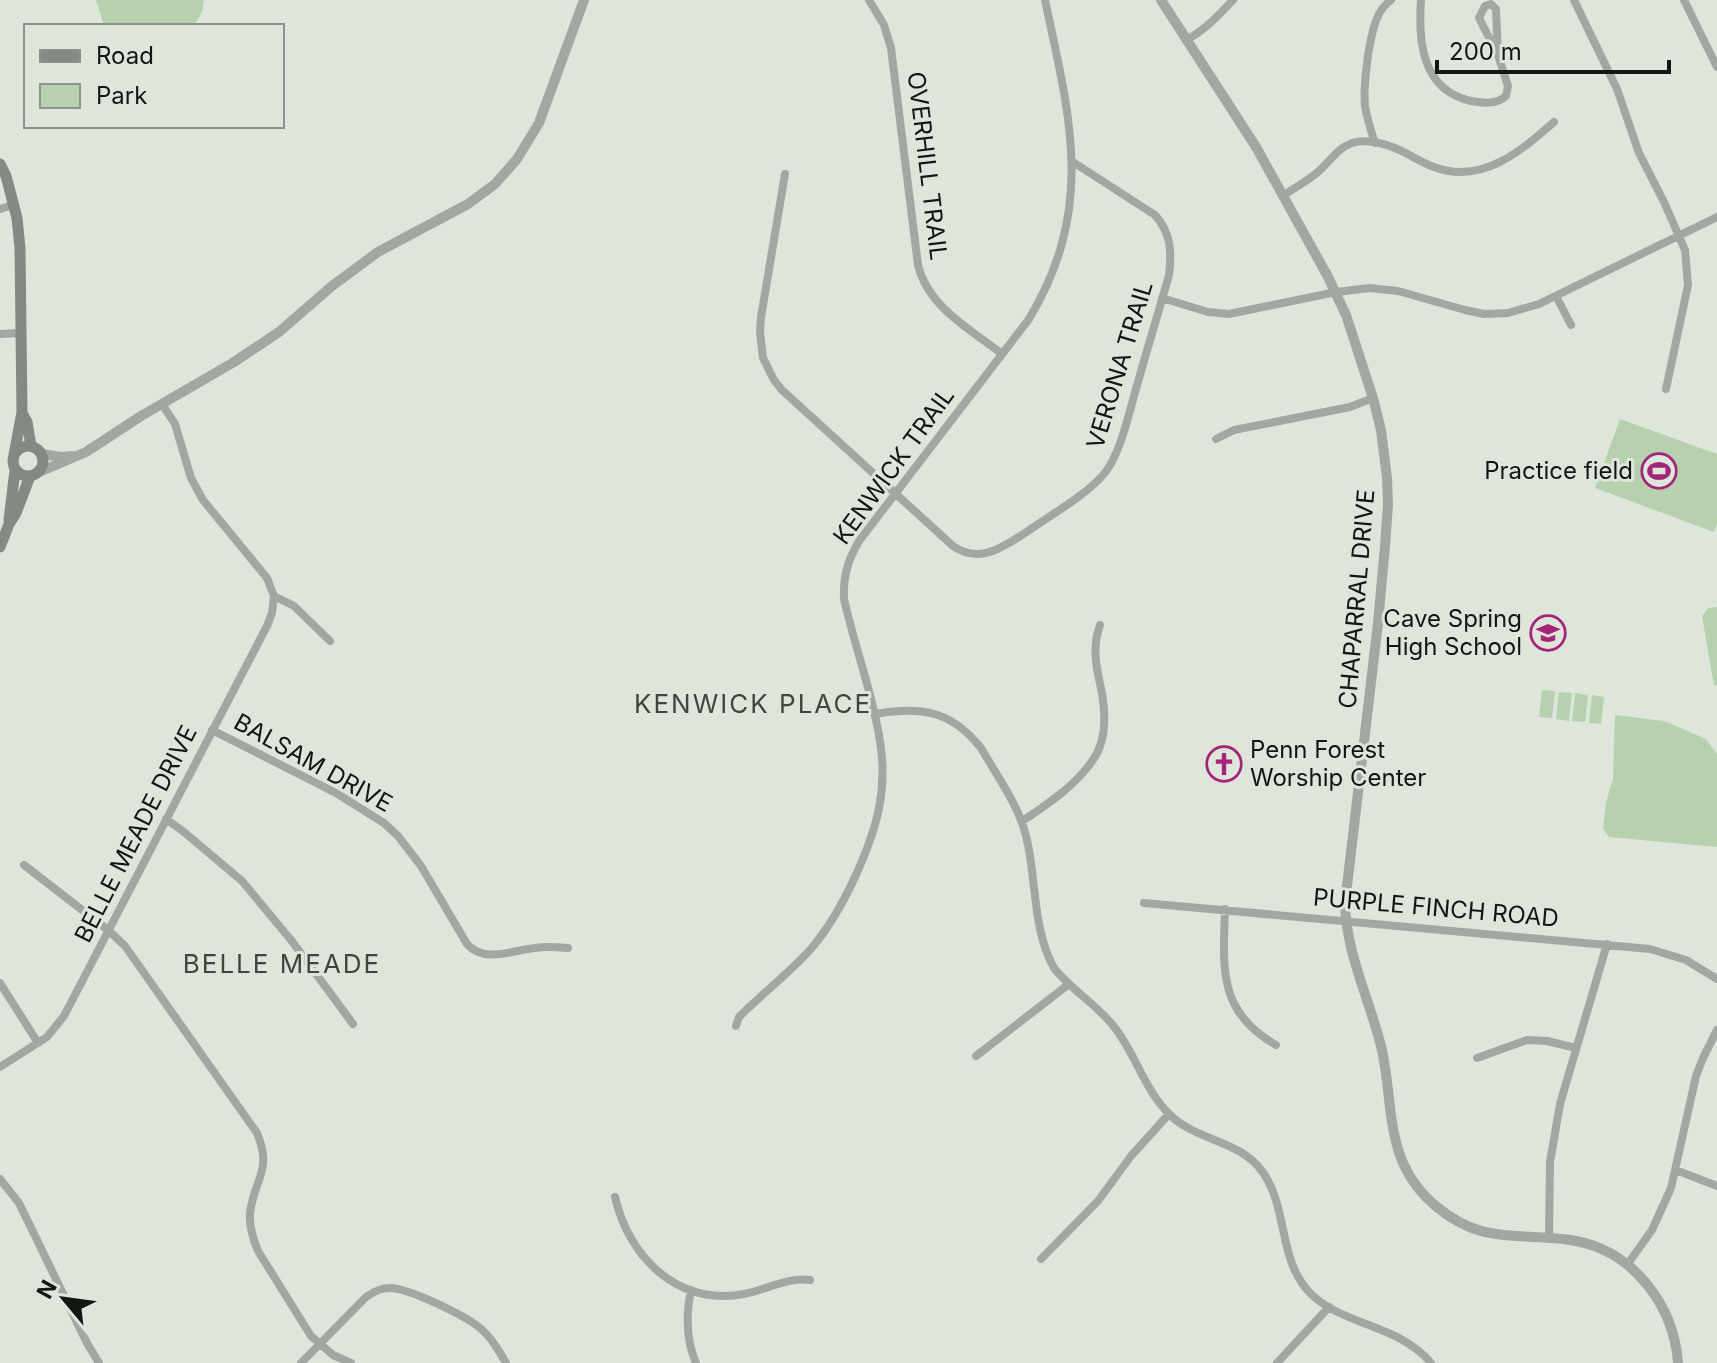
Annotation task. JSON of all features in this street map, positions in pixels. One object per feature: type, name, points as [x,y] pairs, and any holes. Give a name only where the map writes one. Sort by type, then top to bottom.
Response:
[{"type":"main road","points":[[0,164],[17,218],[20,248],[22,412],[13,463],[15,470],[9,524]]},
{"type":"main road","points":[[0,547],[43,462],[22,412]]},
{"type":"main road","points":[[14,455],[21,448],[36,450]]},
{"type":"main road","points":[[15,470],[22,475],[34,475]]},
{"type":"street","points":[[34,475],[86,452],[259,346],[354,268],[468,204],[495,184],[517,159],[539,123],[584,0]]},
{"type":"street","name":"OVERHILL TRAIL","points":[[869,0],[884,25],[891,48],[918,265],[924,282],[943,309],[1002,354]]},
{"type":"street","name":"KENWICK TRAIL","points":[[736,1026],[739,1017],[793,968],[822,935],[845,899],[878,818],[882,777],[880,736],[844,599],[847,565],[859,541],[1029,319],[1054,269],[1068,217],[1073,162],[1067,112],[1045,0]]},
{"type":"street","name":"CHAPARRAL DRIVE","points":[[1161,0],[1256,147],[1336,292],[1373,398],[1386,459],[1388,505],[1379,611],[1345,920],[1383,1053],[1396,1144],[1417,1186],[1435,1205],[1460,1222],[1489,1234],[1580,1242],[1627,1265],[1643,1279],[1662,1306],[1673,1334],[1678,1363]]},
{"type":"street","points":[[1186,40],[1214,21],[1233,0]]},
{"type":"street","points":[[1375,143],[1365,103],[1366,77],[1377,16],[1391,0]]},
{"type":"street","points":[[1421,0],[1419,22],[1422,50],[1433,76],[1446,90],[1461,98],[1484,103],[1498,102],[1506,96],[1508,86],[1498,55],[1479,18],[1485,6],[1491,4],[1496,9],[1498,55]]},
{"type":"street","points":[[1574,0],[1617,89],[1639,153],[1685,250],[1688,285],[1666,389]]},
{"type":"street","points":[[1684,0],[1717,67]]},
{"type":"street","points":[[1284,195],[1318,172],[1343,148],[1361,142],[1400,150],[1443,170],[1470,171],[1504,161],[1554,122]]},
{"type":"street","name":"VERONA TRAIL","points":[[785,174],[761,317],[763,358],[774,380],[953,546],[979,555],[1008,544],[1073,500],[1102,477],[1113,461],[1169,275],[1171,249],[1169,236],[1161,221],[1073,162]]},
{"type":"street","points":[[0,209],[13,205]]},
{"type":"street","points":[[1162,298],[1208,312],[1229,314],[1370,288],[1398,291],[1473,312],[1496,314],[1524,309],[1556,296],[1717,217]]},
{"type":"street","points":[[1556,296],[1571,325]]},
{"type":"street","points":[[0,334],[21,333]]},
{"type":"street","points":[[1216,439],[1234,430],[1350,407],[1373,398]]},
{"type":"street","points":[[162,404],[175,424],[197,490],[267,578],[274,596],[294,606],[330,641]]},
{"type":"street","points":[[36,450],[62,457],[77,455]]},
{"type":"street","name":"BELLE MEADE DRIVE","points":[[0,1067],[47,1037],[60,1022],[267,626],[274,596]]},
{"type":"street","points":[[1022,821],[1082,775],[1095,759],[1103,737],[1104,717],[1094,660],[1100,625]]},
{"type":"street","points":[[875,714],[917,710],[942,716],[964,729],[981,748],[1022,821],[1045,947],[1054,968],[1116,1028],[1152,1094],[1169,1114],[1185,1126],[1234,1148],[1261,1170],[1276,1198],[1286,1249],[1297,1274],[1311,1293],[1329,1307],[1404,1340],[1431,1363]]},
{"type":"street","name":"BALSAM DRIVE","points":[[212,730],[336,793],[384,823],[414,856],[441,896],[467,944],[477,953],[491,955],[538,947],[568,948]]},
{"type":"street","points":[[166,819],[242,881],[340,1003],[353,1024]]},
{"type":"street","points":[[24,865],[125,946],[257,1133],[263,1147],[263,1164],[251,1210],[254,1241],[304,1326],[319,1345],[351,1363]]},
{"type":"street","name":"PURPLE FINCH ROAD","points":[[1144,903],[1650,949],[1671,954],[1700,967],[1717,979]]},
{"type":"street","points":[[1225,909],[1224,963],[1233,1005],[1246,1022],[1276,1045]]},
{"type":"street","points":[[1549,1239],[1550,1162],[1555,1130],[1607,944]]},
{"type":"street","points":[[0,983],[38,1043]]},
{"type":"street","points":[[976,1056],[1069,984]]},
{"type":"street","points":[[1627,1265],[1658,1219],[1671,1188],[1696,1076],[1717,1030]]},
{"type":"street","points":[[1477,1058],[1527,1040],[1576,1048]]},
{"type":"street","points":[[1041,1259],[1098,1201],[1131,1156],[1169,1114]]},
{"type":"street","points":[[1676,1170],[1717,1186]]},
{"type":"street","points":[[0,1179],[19,1203],[99,1363]]},
{"type":"street","points":[[615,1197],[629,1236],[646,1261],[665,1278],[691,1290],[735,1296],[794,1279],[810,1280]]},
{"type":"street","points":[[301,1363],[369,1294],[382,1289],[399,1289],[461,1316],[482,1329],[506,1363]]},
{"type":"street","points":[[691,1290],[689,1344],[696,1363]]},
{"type":"street","points":[[1277,1363],[1329,1307]]},
{"type":"green space","points":[[96,0],[204,0],[200,15],[193,24],[103,24]]},
{"type":"green space","name":"Practice field","points":[[1620,419],[1717,454],[1717,524],[1714,532],[1595,488]]},
{"type":"green space","points":[[1717,607],[1717,685],[1714,686],[1702,616],[1708,608]]},
{"type":"green space","points":[[1542,690],[1555,691],[1552,718],[1539,717]]},
{"type":"green space","points":[[1559,692],[1572,693],[1569,721],[1556,719]]},
{"type":"green space","points":[[1575,693],[1588,695],[1585,722],[1572,721]]},
{"type":"green space","points":[[1592,695],[1604,697],[1601,724],[1589,723]]},
{"type":"green space","points":[[1615,715],[1664,721],[1706,739],[1717,754],[1717,847],[1609,837],[1603,829],[1613,779]]},
{"type":"place","name":"Practice field","points":[[1659,471]]},
{"type":"place","name":"Cave Spring High School","points":[[1548,633]]},
{"type":"place","name":"Penn Forest Worship Center","points":[[1224,764]]},
{"type":"district","name":"KENWICK PLACE","points":[[753,704]]},
{"type":"district","name":"BELLE MEADE","points":[[282,964]]}]
